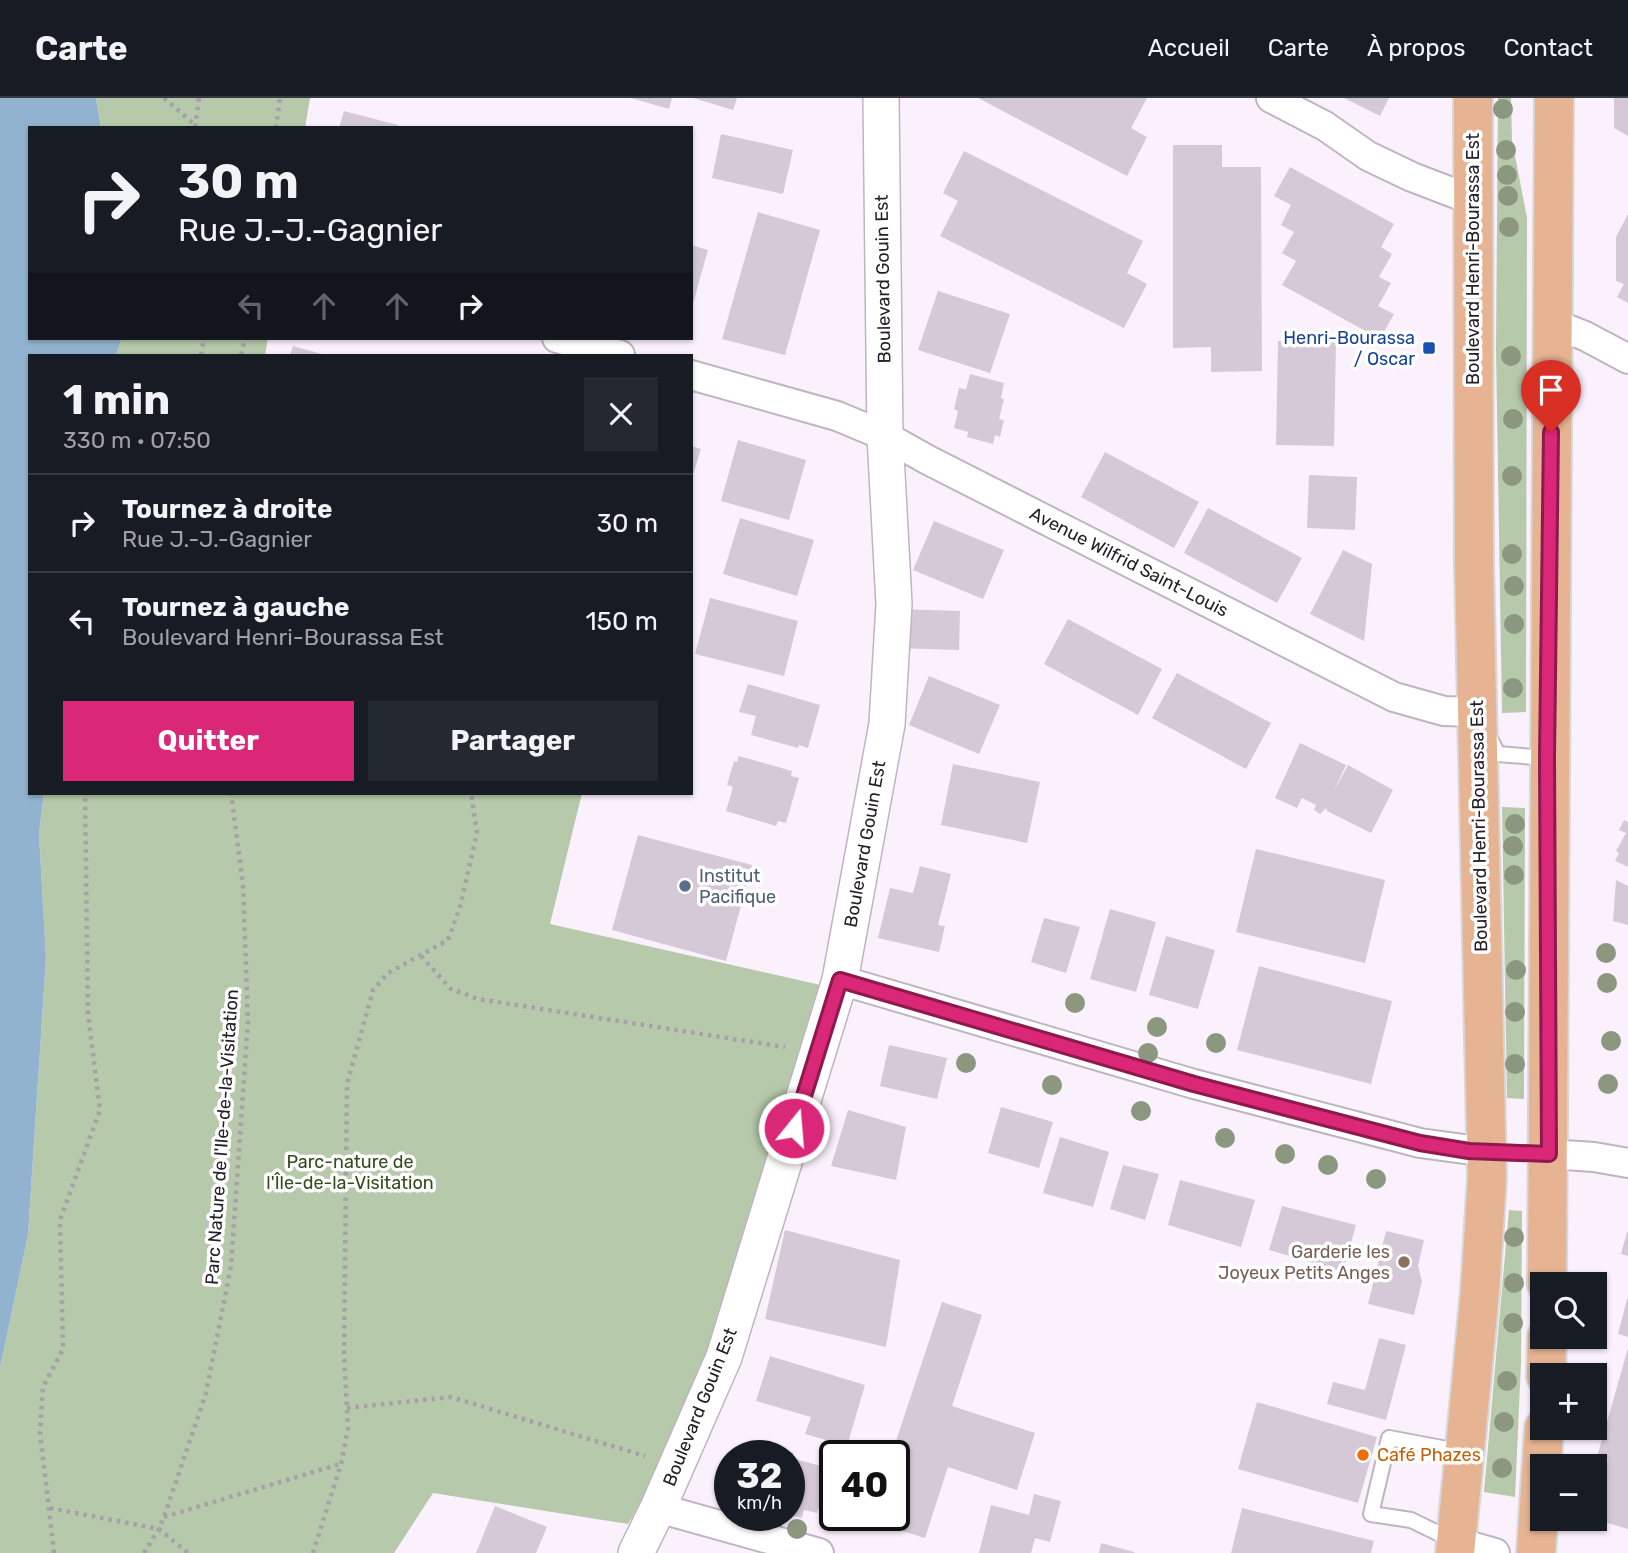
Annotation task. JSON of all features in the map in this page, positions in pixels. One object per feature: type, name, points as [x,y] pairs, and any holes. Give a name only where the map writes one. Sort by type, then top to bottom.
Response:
[{"type":"main road","name":"Boulevard Henri-Bourassa Est","points":[[1456,1548],[1483,1259],[1486,1152],[1476,712],[1473,98]]},
{"type":"main road","points":[[1547,1272],[1547,758],[1554,98]]},
{"type":"main road","points":[[1536,1553],[1543,1440]]},
{"type":"street","name":"Boulevard Gouin Est","points":[[636,1553],[659,1508],[724,1357],[840,980],[887,724],[894,604],[885,436],[881,98]]},
{"type":"street","points":[[1271,98],[1325,126],[1368,156],[1412,177],[1472,200]]},
{"type":"street","points":[[1552,323],[1628,359]]},
{"type":"street","points":[[564,340],[616,354]]},
{"type":"street","name":"Avenue Wilfrid Saint-Louis","points":[[693,376],[837,415],[885,436],[1394,697],[1436,709],[1476,712]]},
{"type":"street","points":[[840,980],[1194,1084],[1420,1143],[1486,1152]]},
{"type":"street","points":[[1549,1154],[1594,1157],[1628,1163]]},
{"type":"street","points":[[659,1508],[819,1553]]},
{"type":"street","points":[[1456,1548],[1495,1553]]},
{"type":"lane","points":[[1476,712],[1498,754],[1547,758]]},
{"type":"lane","points":[[1486,1152],[1549,1154]]},
{"type":"lane","points":[[1456,1548],[1411,1520],[1371,1514],[1389,1438],[1465,1452]]},
{"type":"path","points":[[164,98],[195,126]]},
{"type":"path","points":[[195,126],[199,98]]},
{"type":"path","points":[[276,126],[280,98]]},
{"type":"path","points":[[54,1553],[40,1432],[43,1387],[63,1349],[60,1220],[100,1110],[88,1014],[85,795]]},
{"type":"path","name":"Parc Nature de l'Ile-de-la-Visitation","points":[[144,1553],[159,1530],[206,1393],[231,1266],[247,1021],[243,886],[231,795]]},
{"type":"path","points":[[313,1553],[341,1464],[348,1428],[344,1354],[347,1084],[373,990],[388,973],[448,940],[460,907],[477,833],[471,795]]},
{"type":"path","points":[[421,956],[451,989],[478,999],[817,1052]]},
{"type":"path","points":[[347,1408],[451,1397],[676,1465]]},
{"type":"path","points":[[164,1517],[341,1464]]},
{"type":"path","points":[[50,1508],[159,1530],[188,1553]]},
{"type":"green space","points":[[96,98],[310,98],[305,126],[101,126]]},
{"type":"green space","points":[[1498,98],[1511,98],[1512,140],[1527,218],[1526,712],[1502,713],[1496,350]]},
{"type":"green space","points":[[121,340],[268,340],[265,354],[116,354]]},
{"type":"green space","name":"Parc-nature de l'Île-de-la-Visitation","points":[[44,795],[582,795],[550,924],[825,986],[716,1373],[628,1524],[433,1493],[394,1553],[0,1553],[0,1368],[28,1235],[46,958],[39,834]]},
{"type":"green space","points":[[1502,807],[1525,808],[1524,1099],[1507,1098]]},
{"type":"green space","points":[[1509,1210],[1522,1211],[1521,1363],[1515,1497],[1484,1492]]},
{"type":"water","points":[[0,98],[96,98],[101,126],[28,126],[28,340],[121,340],[116,354],[28,354],[28,795],[44,795],[39,834],[46,958],[28,1235],[0,1368]]},
{"type":"building","points":[[631,98],[672,98],[669,109]]},
{"type":"building","points":[[693,98],[737,98],[733,110]]},
{"type":"building","points":[[978,98],[1147,98],[1131,128],[1147,137],[1127,176]]},
{"type":"building","points":[[1344,98],[1389,98],[1380,116]]},
{"type":"building","points":[[1614,98],[1628,98],[1628,136],[1614,128]]},
{"type":"building","points":[[344,111],[398,125],[398,126],[340,126]]},
{"type":"building","points":[[721,134],[793,150],[783,194],[712,178]]},
{"type":"building","points":[[1173,145],[1222,145],[1222,167],[1261,167],[1262,371],[1211,372],[1211,347],[1173,348]]},
{"type":"building","points":[[964,151],[1143,241],[1127,273],[1147,284],[1124,328],[940,236],[958,201],[943,193]]},
{"type":"building","points":[[1290,167],[1394,224],[1381,247],[1392,254],[1379,277],[1391,283],[1378,306],[1394,314],[1380,339],[1282,285],[1296,261],[1282,253],[1294,232],[1281,225],[1291,205],[1274,196]]},
{"type":"building","points":[[758,212],[820,230],[785,355],[722,339]]},
{"type":"building","points":[[1628,214],[1628,303],[1617,297],[1624,284],[1616,281],[1616,237]]},
{"type":"building","points":[[693,246],[708,250],[693,303]]},
{"type":"building","points":[[938,291],[1010,314],[990,373],[918,350]]},
{"type":"building","points":[[1278,341],[1336,342],[1334,446],[1276,445]]},
{"type":"building","points":[[293,346],[322,354],[290,354]]},
{"type":"building","points":[[970,374],[1004,383],[1001,398],[1004,399],[999,419],[1004,420],[1000,437],[995,435],[993,444],[967,437],[968,432],[954,428],[958,411],[954,409],[959,388],[966,389]]},
{"type":"building","points":[[738,440],[806,460],[789,520],[721,501]]},
{"type":"building","points":[[693,447],[701,449],[693,475]]},
{"type":"building","points":[[1105,452],[1199,502],[1174,548],[1081,497]]},
{"type":"building","points":[[1309,475],[1357,477],[1355,530],[1307,528]]},
{"type":"building","points":[[1208,508],[1302,558],[1277,603],[1184,553]]},
{"type":"building","points":[[740,518],[814,540],[797,596],[723,574]]},
{"type":"building","points":[[934,521],[1004,550],[983,599],[913,570]]},
{"type":"building","points":[[1343,550],[1372,564],[1364,641],[1310,614]]},
{"type":"building","points":[[710,598],[798,621],[784,676],[695,654]]},
{"type":"building","points":[[896,609],[960,611],[959,650],[895,648]]},
{"type":"building","points":[[1068,619],[1162,669],[1138,715],[1044,664]]},
{"type":"building","points":[[1177,673],[1271,723],[1246,769],[1152,718]]},
{"type":"building","points":[[929,676],[1000,705],[979,754],[909,725]]},
{"type":"building","points":[[748,684],[820,705],[808,748],[799,745],[798,748],[751,735],[756,716],[739,712]]},
{"type":"building","points":[[1300,743],[1346,765],[1333,792],[1348,765],[1393,790],[1371,833],[1327,811],[1326,808],[1320,814],[1314,810],[1316,805],[1302,798],[1297,808],[1275,798]]},
{"type":"building","points":[[739,756],[792,771],[791,776],[799,778],[786,823],[778,821],[776,826],[726,811],[733,787],[727,785],[734,761],[737,762]]},
{"type":"building","points":[[953,764],[1040,782],[1027,843],[941,825]]},
{"type":"building","points":[[1624,820],[1628,822],[1628,867],[1615,861],[1619,853],[1616,851],[1626,833],[1619,830]]},
{"type":"building","name":"Institut Pacifique","points":[[638,835],[752,865],[726,961],[612,930]]},
{"type":"building","points":[[1256,849],[1385,880],[1365,963],[1236,932]]},
{"type":"building","points":[[920,866],[951,874],[938,925],[945,926],[939,952],[878,938],[890,888],[913,893]]},
{"type":"building","points":[[1616,880],[1628,886],[1628,925],[1613,921]]},
{"type":"building","points":[[1110,909],[1156,922],[1136,992],[1090,979]]},
{"type":"building","points":[[1044,918],[1080,927],[1066,973],[1031,962]]},
{"type":"building","points":[[1166,936],[1215,950],[1198,1009],[1149,995]]},
{"type":"building","points":[[1259,966],[1392,1001],[1371,1084],[1237,1050]]},
{"type":"building","points":[[889,1045],[947,1058],[937,1099],[880,1086]]},
{"type":"building","points":[[1001,1107],[1053,1122],[1039,1168],[988,1153]]},
{"type":"building","points":[[848,1110],[906,1127],[896,1180],[831,1166]]},
{"type":"building","points":[[1060,1137],[1109,1152],[1093,1207],[1043,1193]]},
{"type":"building","points":[[1123,1165],[1159,1174],[1145,1220],[1110,1209]]},
{"type":"building","points":[[1180,1180],[1255,1200],[1241,1247],[1168,1225]]},
{"type":"building","points":[[1282,1206],[1356,1225],[1343,1272],[1269,1250]]},
{"type":"building","points":[[785,1230],[900,1260],[886,1347],[765,1319]]},
{"type":"building","points":[[1386,1231],[1424,1240],[1418,1266],[1422,1281],[1414,1315],[1368,1304]]},
{"type":"building","points":[[1628,1232],[1628,1256],[1621,1254]]},
{"type":"building","points":[[1628,1299],[1628,1337],[1618,1334]]},
{"type":"building","points":[[942,1302],[982,1315],[952,1406],[1035,1433],[1017,1490],[948,1467],[925,1538],[902,1531],[910,1531],[910,1440],[896,1440]]},
{"type":"building","points":[[1379,1338],[1406,1345],[1386,1420],[1327,1404],[1333,1382],[1365,1390]]},
{"type":"building","points":[[1628,1348],[1628,1529],[1607,1523],[1608,1459],[1607,1454],[1598,1454],[1602,1440],[1607,1440],[1607,1422]]},
{"type":"building","points":[[770,1356],[865,1385],[849,1440],[826,1440],[805,1434],[811,1417],[756,1401]]},
{"type":"building","points":[[1257,1402],[1377,1437],[1358,1503],[1238,1469]]},
{"type":"building","points":[[805,1462],[819,1466],[817,1513],[805,1510]]},
{"type":"building","points":[[1034,1494],[1061,1501],[1050,1542],[1035,1538],[1031,1553],[979,1553],[991,1505],[1029,1515]]},
{"type":"building","points":[[495,1506],[547,1527],[536,1553],[476,1553]]},
{"type":"building","points":[[1242,1508],[1374,1541],[1371,1553],[1231,1553]]},
{"type":"building","points":[[1101,1543],[1134,1552],[1134,1553],[1099,1553]]},
{"type":"place","name":"Henri-Bourassa / Oscar","points":[[1429,348]]},
{"type":"place","name":"Institut Pacifique","points":[[685,886]]},
{"type":"place","name":"Garderie les Joyeux Petits Anges","points":[[1404,1262]]},
{"type":"place","name":"Café Phazes","points":[[1363,1455]]},
{"type":"route","points":[[794,1128],[840,980],[1194,1084],[1420,1143],[1469,1151],[1549,1154],[1547,758],[1551,432]]}]
